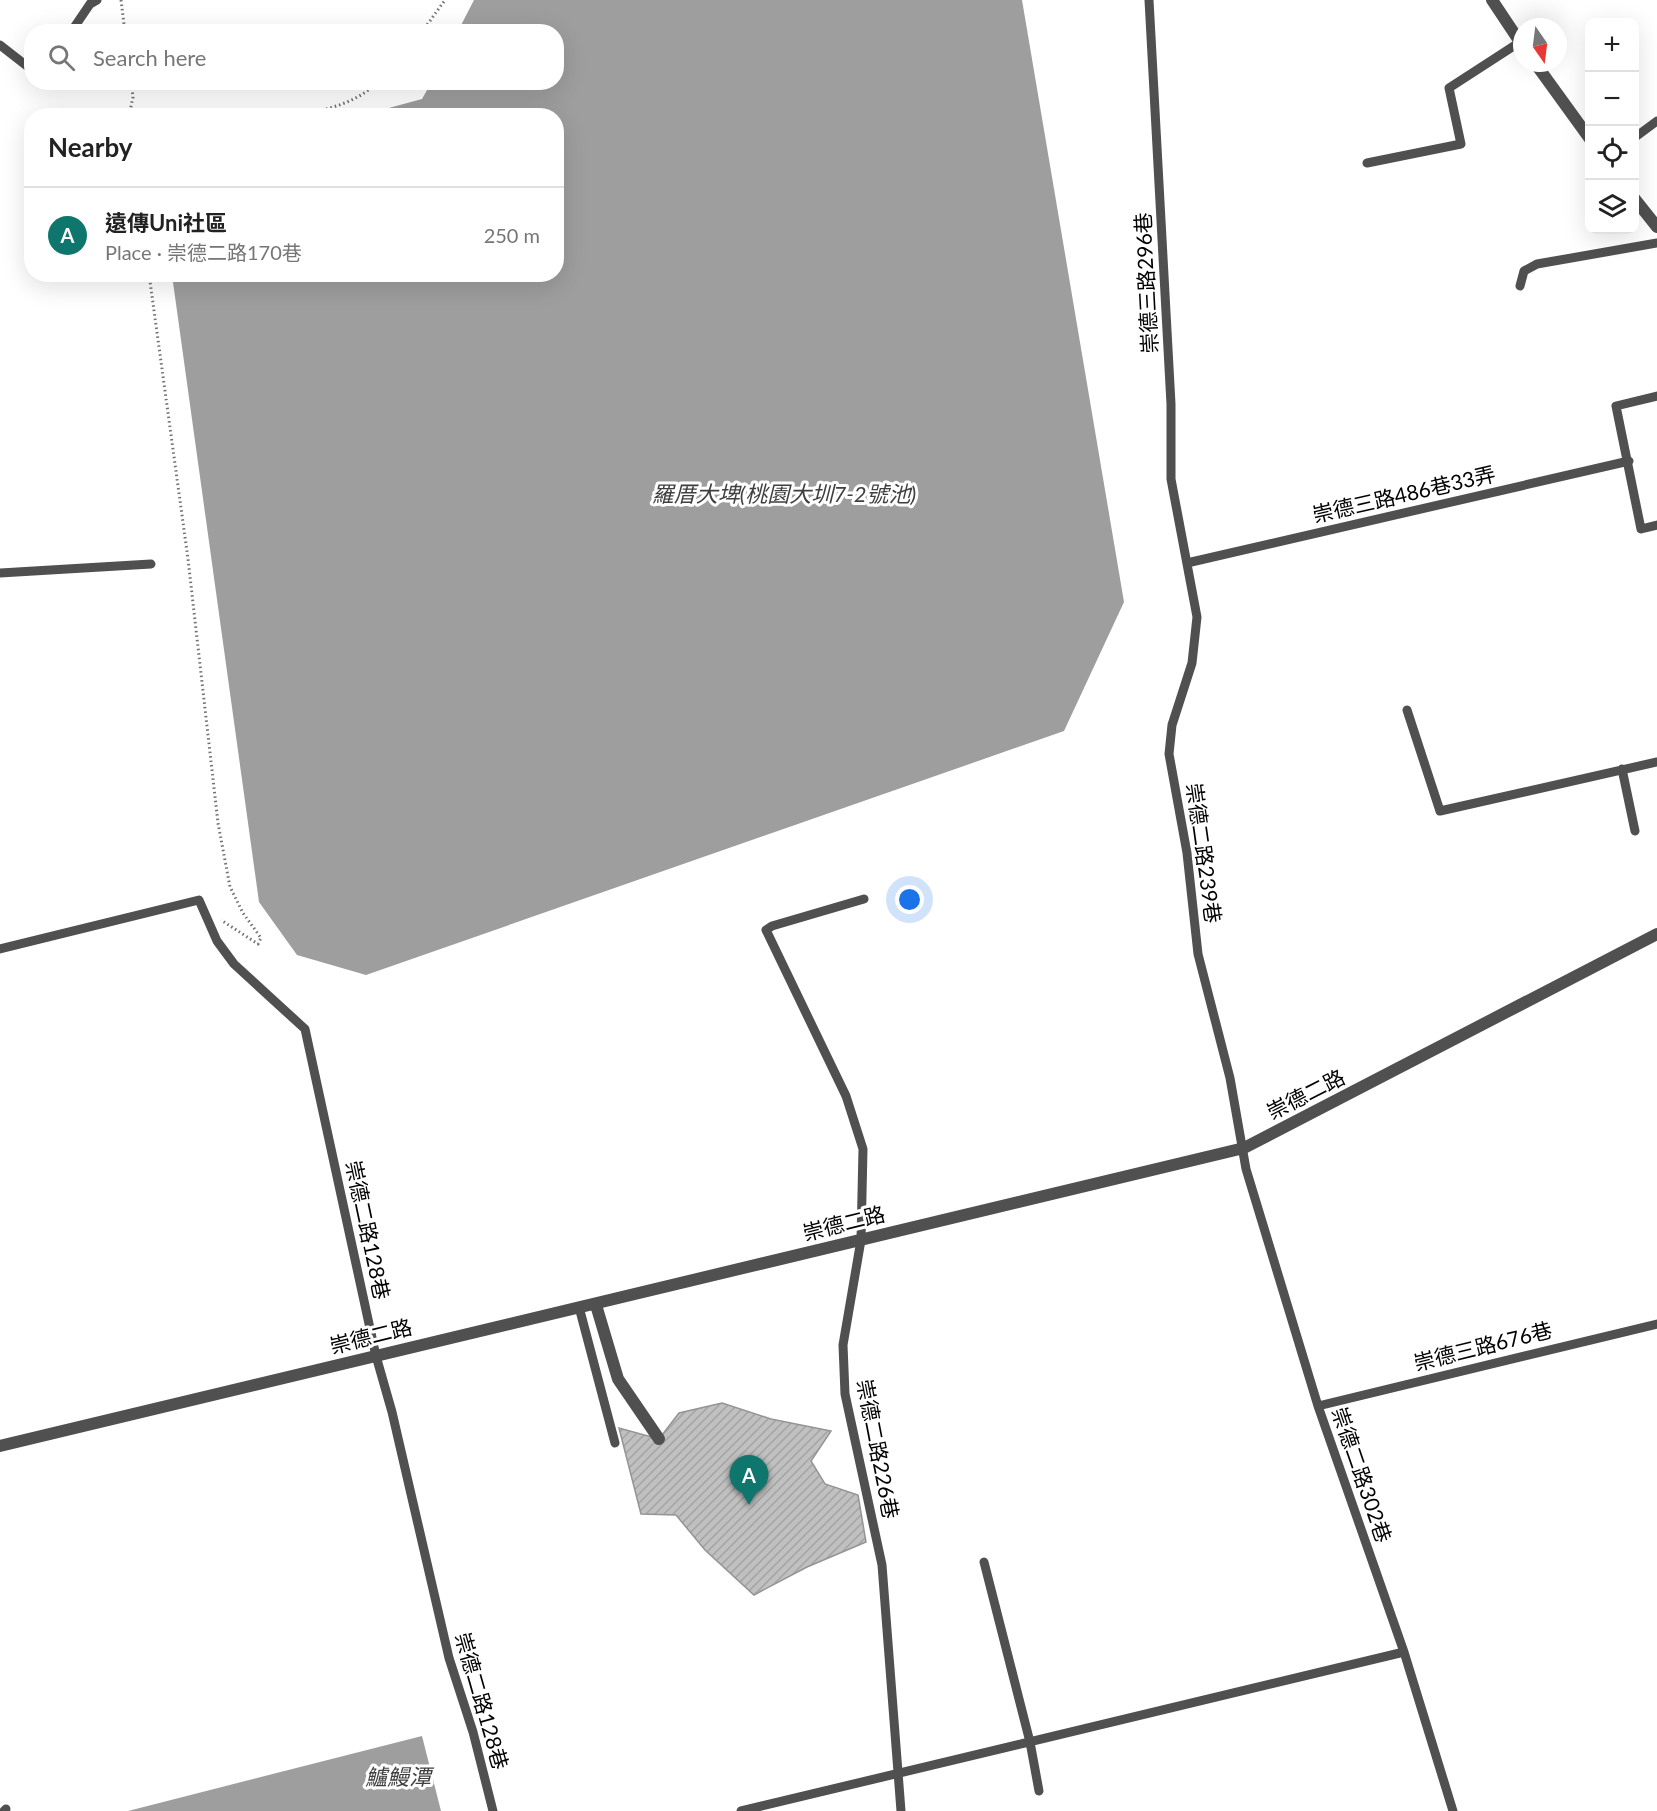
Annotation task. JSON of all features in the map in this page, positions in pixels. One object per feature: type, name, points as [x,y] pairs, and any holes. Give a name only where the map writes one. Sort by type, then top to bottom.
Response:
[{"type":"street","points":[[1492,0],[1513,32]]},
{"type":"street","points":[[1542,72],[1585,132]]},
{"type":"street","points":[[1639,203],[1657,227]]},
{"type":"street","name":"崇德二路","points":[[0,1446],[1244,1148],[1657,934]]},
{"type":"street","points":[[596,1305],[618,1379],[659,1438]]},
{"type":"lane","points":[[76,24],[90,4],[97,0]]},
{"type":"lane","name":"崇德三路296巷","points":[[1149,0],[1172,404],[1171,479],[1187,563]]},
{"type":"lane","points":[[0,45],[24,64]]},
{"type":"lane","points":[[1367,163],[1461,144],[1449,88],[1513,49]]},
{"type":"lane","points":[[1639,135],[1657,121]]},
{"type":"lane","points":[[1520,286],[1524,270],[1536,264],[1657,243]]},
{"type":"lane","points":[[1657,396],[1616,405],[1641,529],[1657,525]]},
{"type":"lane","name":"崇德三路486巷33弄","points":[[1187,563],[1629,461]]},
{"type":"lane","name":"崇德二路239巷","points":[[1187,563],[1197,617],[1192,663],[1172,726],[1169,754],[1187,853],[1198,954],[1225,1057],[1244,1148]]},
{"type":"lane","points":[[0,573],[151,564]]},
{"type":"lane","points":[[1407,711],[1440,811],[1657,762]]},
{"type":"lane","points":[[1622,769],[1635,831]]},
{"type":"lane","name":"崇德二路226巷","points":[[864,899],[772,926],[766,930],[846,1096],[863,1149],[861,1240],[843,1346],[845,1394],[882,1565],[901,1811]]},
{"type":"lane","points":[[0,949],[201,904]]},
{"type":"lane","name":"崇德二路128巷","points":[[201,904],[217,941],[234,964],[305,1029],[376,1356],[392,1412],[449,1658],[473,1732],[493,1811]]},
{"type":"lane","name":"崇德二路302巷","points":[[1244,1148],[1246,1169],[1318,1406],[1404,1652],[1453,1811]]},
{"type":"lane","points":[[579,1307],[615,1443]]},
{"type":"lane","name":"崇德三路676巷","points":[[1318,1406],[1657,1324]]},
{"type":"lane","points":[[984,1562],[1030,1742],[1039,1791]]},
{"type":"lane","points":[[741,1811],[1404,1652]]},
{"type":"path","points":[[122,0],[124,24]]},
{"type":"path","points":[[428,24],[445,0]]},
{"type":"path","points":[[131,108],[132,90]]},
{"type":"path","points":[[332,108],[344,105],[368,90]]},
{"type":"path","points":[[150,282],[188,559],[218,823],[230,887],[261,938],[258,944],[201,904]]},
{"type":"water","name":"羅厝大埤(桃園大圳7-2號池)","points":[[474,0],[1022,0],[1124,602],[1064,731],[366,975],[297,955],[259,902],[173,282],[564,282],[564,108],[389,108],[422,99],[427,90],[564,90],[564,24],[462,24]]},
{"type":"water","name":"鱸鰻潭","points":[[422,1736],[441,1811],[128,1811]]},
{"type":"building","points":[[722,1403],[771,1419],[831,1431],[811,1461],[825,1484],[858,1495],[866,1542],[807,1567],[754,1595],[705,1550],[676,1515],[641,1514],[619,1428],[659,1439],[679,1413]]},
{"type":"place","name":"遠傳Uni社區","points":[[749,1505]]}]
